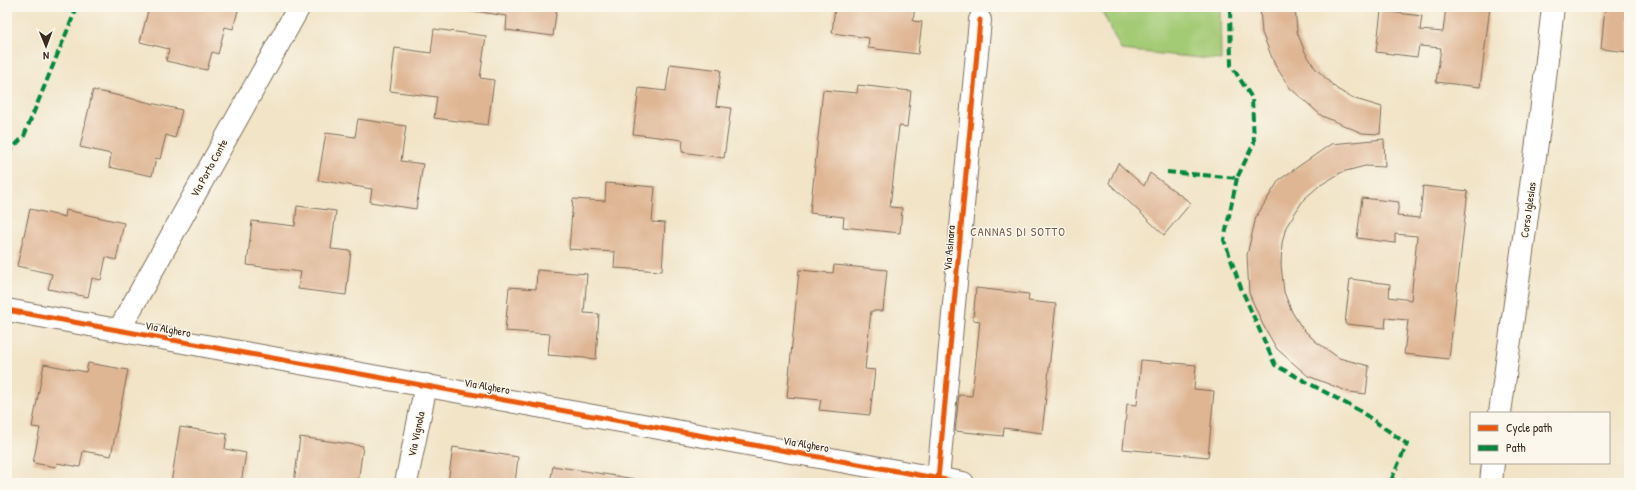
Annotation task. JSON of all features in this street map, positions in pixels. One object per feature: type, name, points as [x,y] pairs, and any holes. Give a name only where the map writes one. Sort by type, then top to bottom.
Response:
[{"type":"street","name":"Via Porto Conte","points":[[120,330],[299,7]]},
{"type":"street","name":"Corso Iglesias","points":[[1500,412],[1541,113],[1553,7]]},
{"type":"street","name":"Via Asinara","points":[[938,479],[980,20]]},
{"type":"street","name":"Via Alghero","points":[[7,310],[963,483]]},
{"type":"street","name":"Via Vignola","points":[[406,483],[426,385]]},
{"type":"street","points":[[1491,483],[1494,464]]},
{"type":"green space","points":[[1100,7],[1220,7],[1221,60],[1121,50]]},
{"type":"building","points":[[149,7],[239,7],[233,29],[225,27],[218,54],[212,52],[207,70],[166,61],[169,49],[140,42]]},
{"type":"building","points":[[454,7],[557,7],[553,36],[506,30],[507,16]]},
{"type":"building","points":[[835,7],[915,7],[913,21],[922,22],[918,54],[868,48],[869,38],[832,33]]},
{"type":"building","points":[[1260,7],[1295,7],[1297,32],[1305,52],[1315,68],[1337,89],[1352,98],[1382,107],[1380,134],[1362,133],[1322,116],[1290,88],[1275,65],[1262,33]]},
{"type":"building","points":[[1446,7],[1490,7],[1480,87],[1436,82],[1441,48],[1419,46],[1417,57],[1376,52],[1381,11],[1422,16],[1420,30],[1443,32]]},
{"type":"building","points":[[1605,7],[1629,7],[1629,52],[1601,49]]},
{"type":"building","points":[[434,29],[486,36],[480,78],[494,80],[488,125],[434,118],[437,97],[390,91],[395,48],[431,53]]},
{"type":"building","points":[[670,64],[721,70],[716,106],[731,108],[724,158],[682,152],[683,140],[633,134],[639,88],[666,91]]},
{"type":"building","points":[[858,85],[911,91],[907,127],[899,126],[890,207],[902,208],[900,233],[843,227],[844,217],[810,213],[823,90],[857,93]]},
{"type":"building","points":[[93,90],[182,110],[175,138],[166,135],[160,159],[156,158],[152,176],[109,167],[111,154],[80,147]]},
{"type":"building","points":[[358,119],[406,126],[401,161],[423,164],[416,209],[370,202],[372,189],[318,180],[326,133],[355,137]]},
{"type":"building","points":[[1384,139],[1385,167],[1365,166],[1342,172],[1319,186],[1304,199],[1286,227],[1282,243],[1281,265],[1284,292],[1292,312],[1302,328],[1315,341],[1339,358],[1369,366],[1366,394],[1349,392],[1308,376],[1277,349],[1263,325],[1249,293],[1247,255],[1256,217],[1279,180],[1331,144]]},
{"type":"building","points":[[1118,163],[1144,186],[1150,173],[1191,203],[1164,235],[1109,183]]},
{"type":"building","points":[[606,183],[655,187],[652,222],[665,223],[662,271],[614,268],[615,252],[569,249],[573,199],[605,201]]},
{"type":"building","points":[[1423,186],[1468,191],[1449,359],[1404,354],[1408,320],[1386,318],[1385,328],[1345,324],[1350,279],[1390,284],[1389,297],[1411,300],[1417,236],[1395,234],[1395,243],[1357,238],[1362,198],[1399,202],[1397,216],[1420,218]]},
{"type":"building","points":[[297,206],[336,211],[331,249],[351,251],[346,295],[298,289],[301,272],[247,265],[252,221],[295,226]]},
{"type":"building","points":[[30,209],[65,217],[66,210],[124,223],[116,260],[106,257],[101,280],[92,278],[88,297],[48,289],[52,274],[17,266]]},
{"type":"building","points":[[834,265],[887,270],[883,311],[871,311],[865,369],[875,370],[870,415],[819,410],[821,400],[787,397],[799,270],[833,273]]},
{"type":"building","points":[[537,270],[587,274],[584,313],[599,314],[596,359],[548,355],[550,334],[505,331],[509,287],[536,289]]},
{"type":"building","points":[[976,288],[1029,294],[1028,301],[1056,304],[1042,433],[1004,428],[1003,436],[955,431],[959,395],[972,396],[980,321],[973,320]]},
{"type":"building","points":[[1141,360],[1196,365],[1194,389],[1214,391],[1208,457],[1123,449],[1127,404],[1137,405]]},
{"type":"building","points":[[88,363],[128,370],[111,456],[83,451],[80,467],[57,463],[56,467],[33,463],[40,428],[32,427],[44,364],[86,372]]},
{"type":"building","points":[[180,427],[227,434],[225,449],[246,453],[241,483],[171,483]]},
{"type":"building","points":[[300,437],[363,446],[358,483],[294,483]]},
{"type":"building","points":[[453,447],[518,457],[515,483],[448,483]]},
{"type":"building","points":[[553,466],[635,479],[634,483],[550,483]]},
{"type":"marked path","points":[[7,154],[24,136],[77,7]]},
{"type":"marked path","points":[[1167,172],[1237,178],[1254,143],[1252,98],[1231,65],[1230,7]]},
{"type":"marked path","points":[[1237,178],[1224,240],[1241,288],[1275,365],[1360,411],[1407,444],[1390,483]]},
{"type":"cycle path","points":[[938,479],[980,20]]},
{"type":"cycle path","points":[[7,310],[963,483]]},
{"type":"district","name":"CANNAS DI SOTTO","points":[[1018,232]]}]
